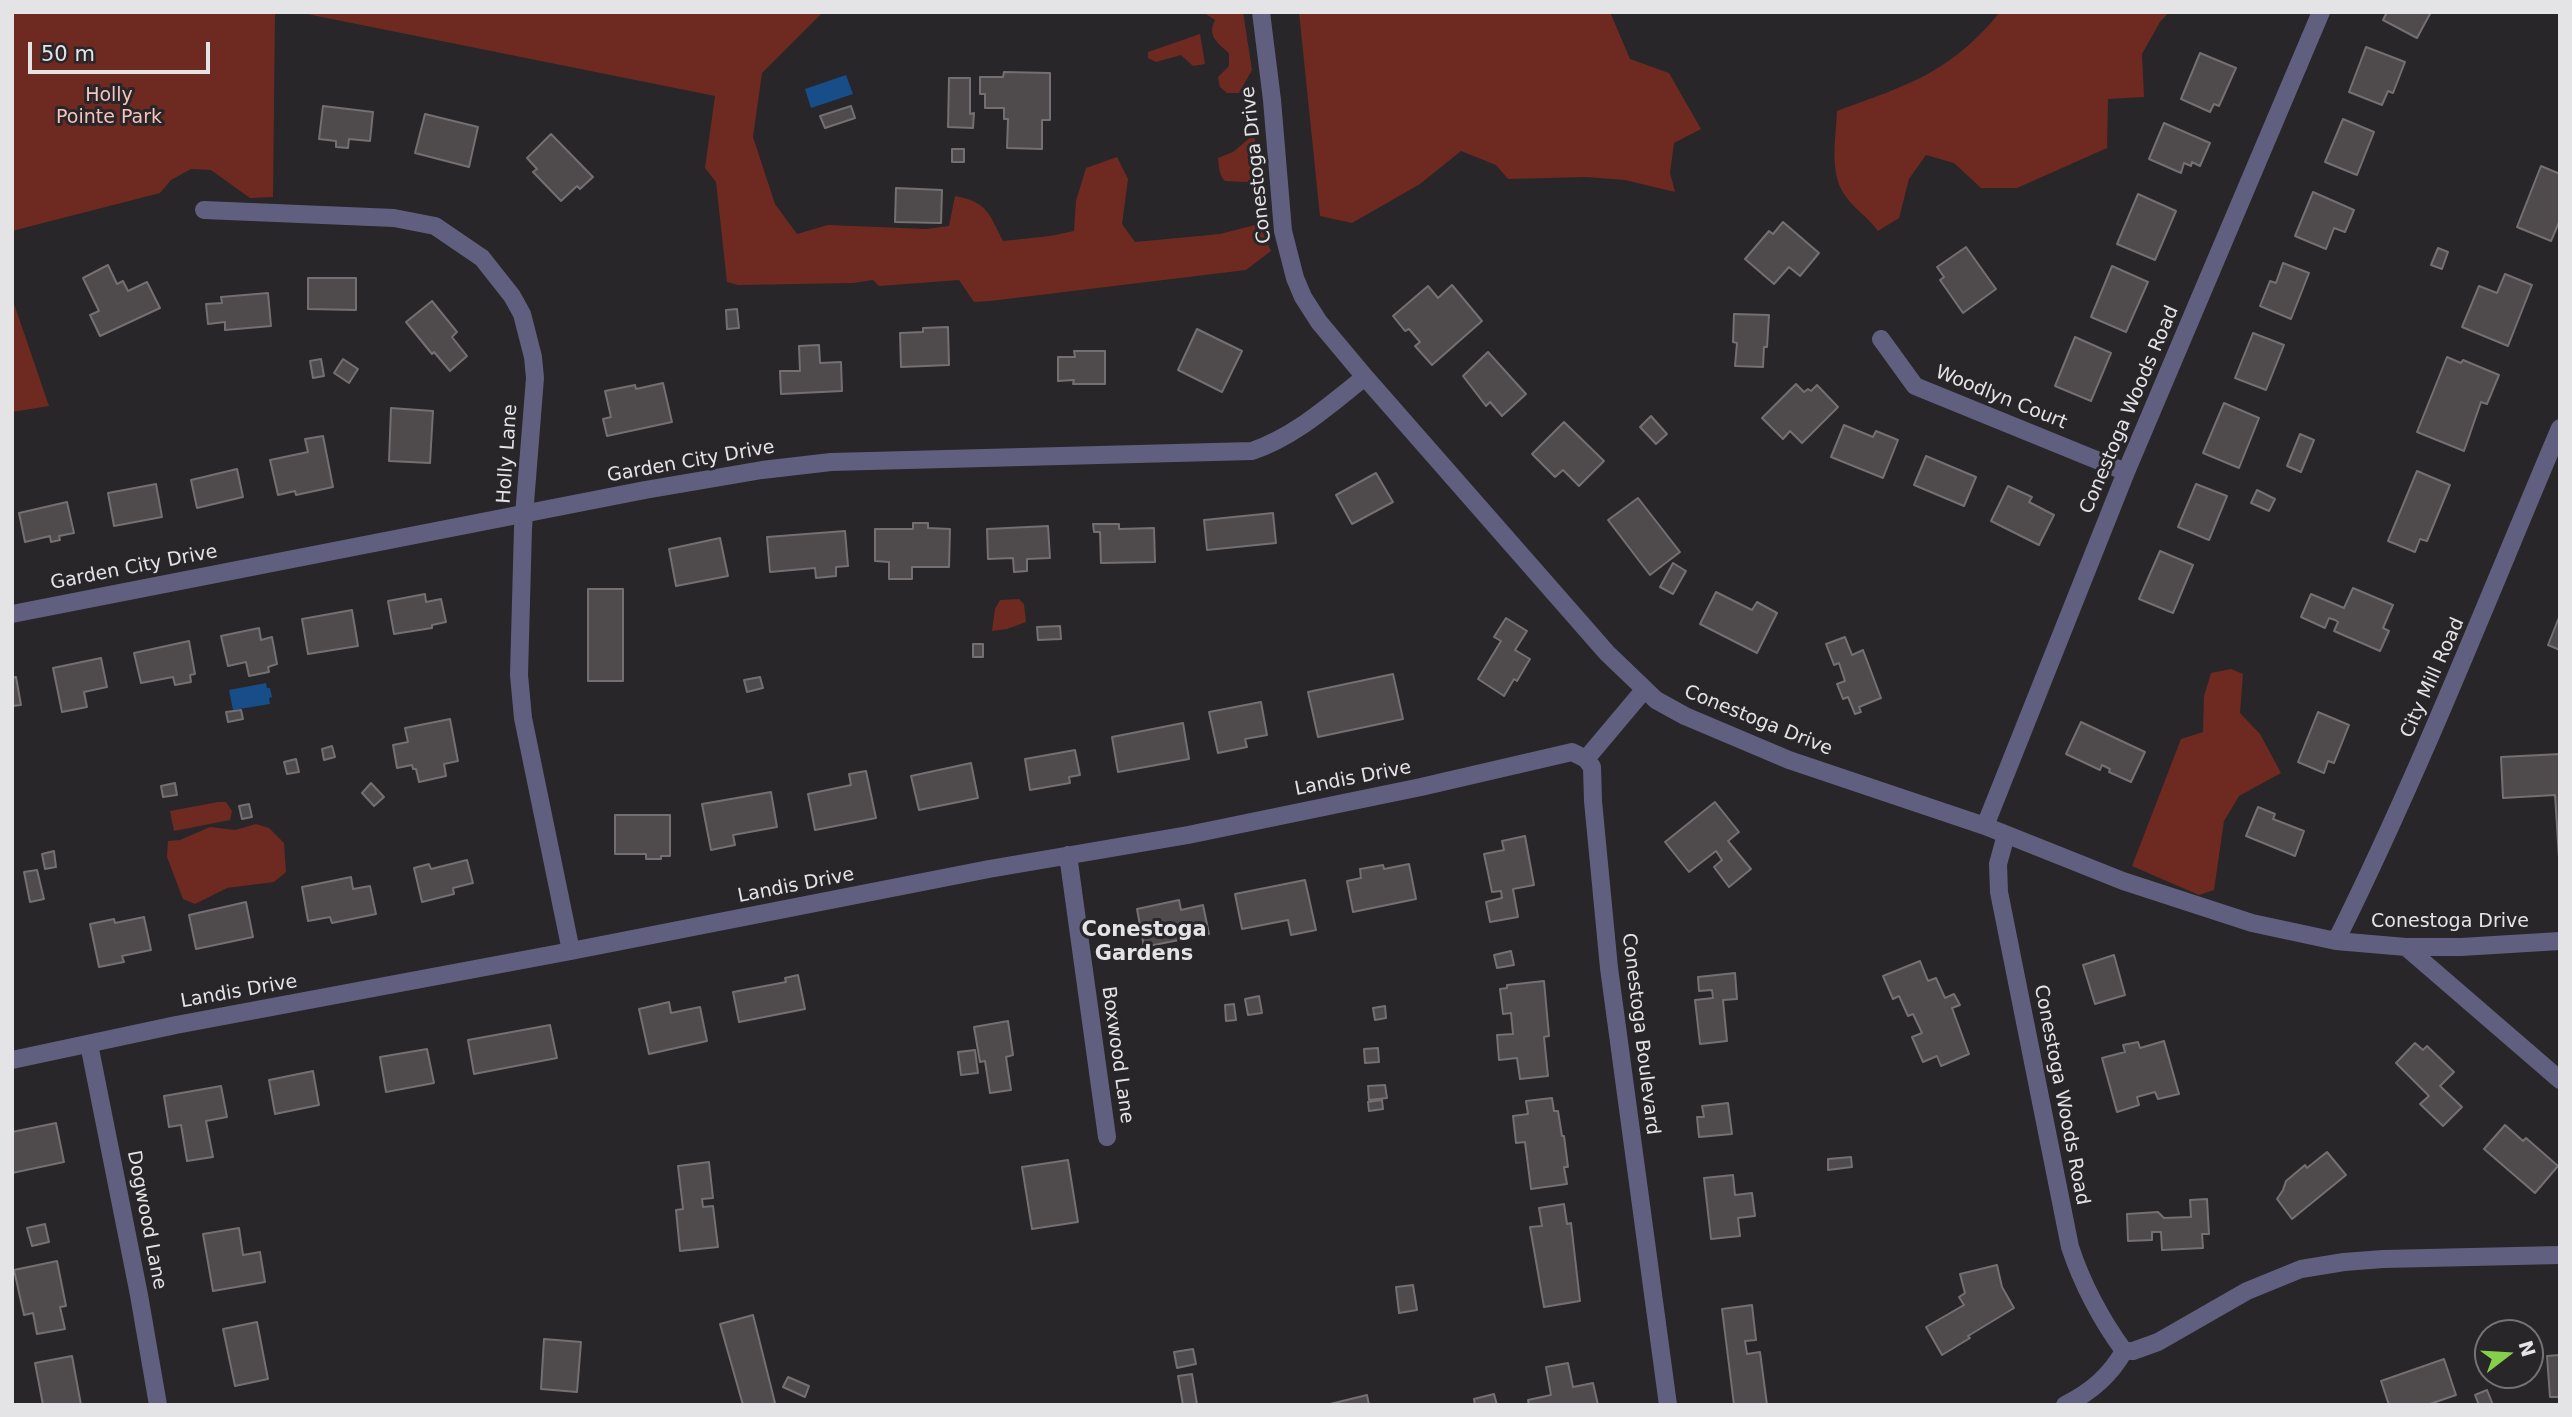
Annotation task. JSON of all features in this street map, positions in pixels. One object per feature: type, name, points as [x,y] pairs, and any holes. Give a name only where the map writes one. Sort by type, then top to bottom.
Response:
[{"type":"street","name":"Conestoga Drive","points":[[1261,12],[1272,100],[1283,230],[1303,298],[1319,323],[1365,377],[1607,653],[1656,700],[1685,716],[1789,760],[1985,826],[2202,909],[2252,923],[2336,942],[2406,947],[2560,941]]},
{"type":"street","name":"Conestoga Woods Road","points":[[1985,826],[2126,472],[2321,12]]},
{"type":"street","name":"Holly Lane","points":[[204,210],[394,218],[435,226],[482,258],[512,296],[522,314],[533,357],[535,378],[521,573],[519,675],[523,718],[571,951]]},
{"type":"street","name":"Woodlyn Court","points":[[1881,339],[1914,386],[2126,472]]},
{"type":"street","name":"Garden City Drive","points":[[12,614],[734,474],[831,462],[1252,451],[1296,432],[1365,377]]},
{"type":"street","name":"City Mill Road","points":[[2336,942],[2369,875],[2494,592],[2560,428]]},
{"type":"street","points":[[1586,760],[1644,690]]},
{"type":"street","name":"Landis Drive","points":[[12,1060],[176,1025],[1068,855],[1188,835],[1263,817],[1421,787],[1572,752],[1586,760]]},
{"type":"street","name":"Conestoga Boulevard","points":[[1586,760],[1592,767],[1609,968],[1668,1405]]},
{"type":"street","name":"Conestoga Woods Road","points":[[2006,835],[1997,864],[1998,884],[2070,1247],[2089,1297],[2124,1351]]},
{"type":"street","name":"Boxwood Lane","points":[[1068,855],[1107,1137]]},
{"type":"street","points":[[2406,947],[2560,1080]]},
{"type":"street","name":"Dogwood Lane","points":[[89,1044],[159,1405]]},
{"type":"street","points":[[2065,1405],[2102,1381],[2124,1351],[2133,1351],[2158,1342],[2247,1291],[2301,1269],[2383,1259],[2560,1255]]},
{"type":"green space","name":"Holly Pointe Park","points":[[12,12],[275,12],[273,197],[250,198],[211,170],[191,169],[171,180],[160,193],[12,231]]},
{"type":"green space","points":[[297,12],[823,12],[762,73],[753,137],[775,204],[797,234],[828,225],[926,229],[949,226],[955,196],[981,206],[990,216],[1003,241],[1074,231],[1076,201],[1086,168],[1117,157],[1128,179],[1122,224],[1135,242],[1220,234],[1259,224],[1271,251],[1246,270],[990,301],[974,302],[959,280],[879,286],[873,280],[853,283],[738,285],[727,282],[716,182],[705,168],[715,96]]},
{"type":"green space","points":[[1203,12],[1243,12],[1252,70],[1239,93],[1227,93],[1220,87],[1218,77],[1229,66],[1229,53],[1213,34],[1215,20]]},
{"type":"green space","points":[[1299,12],[1610,12],[1630,59],[1669,73],[1701,129],[1674,143],[1670,173],[1675,192],[1625,180],[1586,177],[1508,179],[1496,165],[1461,151],[1420,184],[1352,223],[1320,216]]},
{"type":"green space","points":[[2000,12],[2169,12],[2160,22],[2142,54],[2144,97],[2108,99],[2107,148],[2017,188],[1981,188],[1954,163],[1926,155],[1909,179],[1899,218],[1878,231],[1848,199],[1839,185],[1834,154],[1837,111],[1926,75],[1963,50]]},
{"type":"green space","points":[[1200,34],[1205,64],[1193,66],[1181,55],[1156,62],[1148,58],[1148,52]]},
{"type":"green space","points":[[1252,136],[1255,139],[1260,188],[1257,191],[1247,182],[1225,181],[1220,173],[1218,158],[1233,152]]},
{"type":"green space","points":[[12,298],[49,406],[12,412]]},
{"type":"green space","points":[[1019,599],[1024,604],[1026,622],[992,631],[995,609],[1000,600]]},
{"type":"green space","points":[[2231,669],[2243,674],[2240,713],[2260,734],[2281,773],[2239,796],[2224,821],[2214,890],[2199,895],[2132,866],[2181,739],[2203,732],[2204,696],[2211,673]]},
{"type":"green space","points":[[226,802],[232,811],[230,820],[174,831],[170,811]]},
{"type":"green space","points":[[256,824],[269,828],[284,843],[286,872],[274,882],[227,888],[195,904],[183,899],[167,857],[168,841],[180,840],[210,827],[235,830]]},
{"type":"water","points":[[846,75],[853,94],[811,108],[805,89]]},
{"type":"water","points":[[266,683],[272,697],[269,698],[270,704],[233,710],[229,690]]},
{"type":"building","points":[[2387,12],[2431,12],[2417,38],[2383,20]]},
{"type":"building","points":[[2366,47],[2405,62],[2393,93],[2388,91],[2382,105],[2349,92]]},
{"type":"building","points":[[2200,53],[2236,68],[2219,106],[2214,104],[2210,112],[2181,99]]},
{"type":"building","points":[[1004,72],[1050,73],[1050,120],[1042,120],[1042,149],[1007,148],[1008,119],[1004,119],[1004,108],[985,108],[985,94],[980,94],[980,77],[1003,77]]},
{"type":"building","points":[[949,78],[970,78],[970,114],[974,113],[973,128],[948,127]]},
{"type":"building","points":[[323,106],[373,112],[370,141],[349,139],[348,148],[336,147],[336,141],[319,139]]},
{"type":"building","points":[[851,106],[855,118],[825,128],[820,116]]},
{"type":"building","points":[[425,114],[478,127],[469,167],[415,153]]},
{"type":"building","points":[[2343,119],[2374,132],[2357,175],[2325,162]]},
{"type":"building","points":[[2164,123],[2210,143],[2200,166],[2192,162],[2191,166],[2184,163],[2181,173],[2149,159]]},
{"type":"building","points":[[551,134],[593,177],[580,189],[577,186],[561,201],[533,172],[537,169],[527,158]]},
{"type":"building","points":[[952,149],[964,149],[964,162],[952,162]]},
{"type":"building","points":[[2541,166],[2560,174],[2560,220],[2551,241],[2517,227]]},
{"type":"building","points":[[896,188],[942,190],[941,223],[895,222]]},
{"type":"building","points":[[2313,192],[2354,210],[2345,232],[2334,228],[2326,249],[2295,236]]},
{"type":"building","points":[[2138,194],[2176,211],[2155,260],[2117,244]]},
{"type":"building","points":[[1783,222],[1819,253],[1800,276],[1789,267],[1774,284],[1745,259],[1769,231],[1773,234]]},
{"type":"building","points":[[1966,247],[1996,289],[1963,313],[1940,280],[1944,277],[1937,267]]},
{"type":"building","points":[[2438,248],[2448,252],[2442,269],[2431,265]]},
{"type":"building","points":[[2283,263],[2309,273],[2291,319],[2260,306],[2270,281],[2276,283]]},
{"type":"building","points":[[108,265],[117,284],[123,281],[128,291],[147,282],[160,308],[100,336],[90,315],[99,311],[83,278]]},
{"type":"building","points":[[2112,266],[2148,282],[2126,332],[2091,317]]},
{"type":"building","points":[[2505,274],[2532,285],[2508,346],[2462,327],[2479,286],[2497,293]]},
{"type":"building","points":[[308,278],[356,278],[356,310],[308,309]]},
{"type":"building","points":[[1452,285],[1482,321],[1432,365],[1415,346],[1420,342],[1409,329],[1405,331],[1393,316],[1428,286],[1438,298]]},
{"type":"building","points":[[268,293],[271,326],[225,330],[225,322],[208,324],[206,304],[222,303],[221,297]]},
{"type":"building","points":[[432,301],[457,332],[452,337],[467,356],[450,371],[406,322]]},
{"type":"building","points":[[737,309],[739,328],[727,329],[726,310]]},
{"type":"building","points":[[1734,314],[1769,315],[1763,367],[1735,366],[1737,343],[1733,342]]},
{"type":"building","points":[[948,327],[949,365],[901,367],[900,333],[923,332],[923,328]]},
{"type":"building","points":[[1197,329],[1242,351],[1222,392],[1178,370]]},
{"type":"building","points":[[2253,333],[2284,345],[2266,390],[2235,378]]},
{"type":"building","points":[[2075,337],[2111,353],[2091,401],[2055,386]]},
{"type":"building","points":[[819,345],[820,363],[841,362],[842,391],[781,394],[780,371],[800,371],[799,346]]},
{"type":"building","points":[[1074,351],[1105,351],[1105,384],[1058,381],[1058,357],[1075,357]]},
{"type":"building","points":[[1488,352],[1526,394],[1502,416],[1490,402],[1486,406],[1463,376]]},
{"type":"building","points":[[2447,357],[2461,363],[2463,360],[2499,375],[2487,404],[2481,402],[2464,451],[2417,432]]},
{"type":"building","points":[[321,359],[324,376],[313,378],[310,361]]},
{"type":"building","points":[[343,359],[358,369],[349,383],[334,373]]},
{"type":"building","points":[[663,383],[672,422],[607,436],[603,419],[611,417],[605,391],[635,385],[636,389]]},
{"type":"building","points":[[1796,384],[1804,392],[1808,389],[1811,391],[1817,385],[1838,407],[1802,443],[1790,431],[1783,439],[1762,418]]},
{"type":"building","points":[[2224,403],[2259,418],[2239,468],[2203,453]]},
{"type":"building","points":[[391,408],[433,411],[430,463],[389,461]]},
{"type":"building","points":[[1651,416],[1667,434],[1656,444],[1640,427]]},
{"type":"building","points":[[1564,422],[1604,461],[1579,486],[1563,470],[1555,477],[1532,454]]},
{"type":"building","points":[[1844,425],[1873,437],[1876,431],[1898,440],[1883,478],[1831,457]]},
{"type":"building","points":[[2300,434],[2314,440],[2301,472],[2287,466]]},
{"type":"building","points":[[323,436],[333,487],[296,495],[295,491],[278,495],[270,460],[308,452],[305,439]]},
{"type":"building","points":[[1926,456],[1976,477],[1964,506],[1914,485]]},
{"type":"building","points":[[237,469],[243,497],[197,508],[191,480]]},
{"type":"building","points":[[2417,471],[2450,485],[2427,541],[2420,539],[2415,552],[2388,541]]},
{"type":"building","points":[[1376,473],[1393,502],[1352,524],[1336,495]]},
{"type":"building","points":[[156,484],[162,517],[114,526],[108,493]]},
{"type":"building","points":[[2196,484],[2227,496],[2209,540],[2178,527]]},
{"type":"building","points":[[2008,486],[2032,497],[2029,502],[2054,515],[2039,545],[1991,521]]},
{"type":"building","points":[[2257,490],[2275,499],[2269,511],[2251,503]]},
{"type":"building","points":[[1638,498],[1680,552],[1650,575],[1608,520]]},
{"type":"building","points":[[67,502],[74,533],[59,536],[60,540],[51,542],[50,536],[25,542],[19,513]]},
{"type":"building","points":[[1273,513],[1276,543],[1207,550],[1204,520]]},
{"type":"building","points":[[913,523],[928,523],[928,528],[950,529],[949,567],[912,567],[912,579],[889,579],[889,562],[875,561],[875,529],[913,529]]},
{"type":"building","points":[[1093,524],[1119,524],[1119,529],[1154,528],[1155,562],[1101,563],[1100,532],[1094,532]]},
{"type":"building","points":[[1048,526],[1050,558],[1027,559],[1027,571],[1014,572],[1013,558],[988,559],[987,529]]},
{"type":"building","points":[[845,531],[848,566],[836,567],[836,576],[816,578],[815,568],[770,572],[767,537]]},
{"type":"building","points":[[720,538],[728,576],[676,586],[669,549]]},
{"type":"building","points":[[2160,551],[2193,565],[2173,613],[2139,599]]},
{"type":"building","points":[[1673,563],[1686,571],[1673,594],[1660,587]]},
{"type":"building","points":[[2353,588],[2393,605],[2383,628],[2389,631],[2380,651],[2334,631],[2338,622],[2335,620],[2329,618],[2325,628],[2301,617],[2311,594],[2344,608]]},
{"type":"building","points":[[588,589],[623,589],[623,681],[588,681]]},
{"type":"building","points":[[1716,592],[1752,610],[1757,602],[1777,613],[1757,653],[1700,624]]},
{"type":"building","points":[[425,594],[426,602],[441,599],[446,622],[432,625],[432,628],[394,634],[388,601]]},
{"type":"building","points":[[352,610],[358,646],[308,654],[302,619]]},
{"type":"building","points":[[2560,615],[2560,650],[2548,645]]},
{"type":"building","points":[[1506,618],[1527,631],[1515,650],[1530,659],[1504,696],[1478,679],[1501,641],[1494,637]]},
{"type":"building","points":[[1060,626],[1061,639],[1038,640],[1037,627]]},
{"type":"building","points":[[259,628],[261,640],[272,637],[277,664],[268,667],[269,672],[249,676],[246,662],[228,666],[221,636]]},
{"type":"building","points":[[1845,637],[1852,655],[1863,650],[1881,698],[1859,707],[1861,712],[1855,714],[1848,697],[1843,699],[1837,684],[1845,681],[1839,663],[1834,665],[1826,644]]},
{"type":"building","points":[[189,641],[195,674],[190,675],[191,682],[175,685],[173,677],[141,683],[134,653]]},
{"type":"building","points":[[973,644],[983,644],[983,657],[973,657]]},
{"type":"building","points":[[101,658],[107,687],[84,692],[87,707],[62,712],[53,668]]},
{"type":"building","points":[[1393,674],[1403,719],[1318,737],[1308,692]]},
{"type":"building","points":[[16,677],[21,705],[12,706],[12,678]]},
{"type":"building","points":[[760,677],[763,688],[747,692],[744,680]]},
{"type":"building","points":[[1261,702],[1267,735],[1245,739],[1247,747],[1218,753],[1209,712]]},
{"type":"building","points":[[241,710],[243,719],[228,722],[226,712]]},
{"type":"building","points":[[2318,712],[2349,725],[2334,763],[2328,761],[2324,773],[2298,762]]},
{"type":"building","points":[[450,719],[458,761],[444,764],[446,776],[419,782],[416,769],[413,769],[412,765],[397,768],[393,745],[408,742],[405,728]]},
{"type":"building","points":[[2081,722],[2145,752],[2131,782],[2109,772],[2110,769],[2102,765],[2100,770],[2066,754]]},
{"type":"building","points":[[1183,723],[1189,759],[1118,772],[1112,737]]},
{"type":"building","points":[[332,746],[335,757],[324,760],[322,749]]},
{"type":"building","points":[[1075,750],[1080,775],[1069,777],[1070,783],[1030,790],[1025,759]]},
{"type":"building","points":[[2560,754],[2559,858],[2555,795],[2503,798],[2501,757]]},
{"type":"building","points":[[296,759],[299,772],[287,774],[284,762]]},
{"type":"building","points":[[971,763],[978,798],[919,810],[911,776]]},
{"type":"building","points":[[866,771],[876,818],[815,830],[808,794],[851,785],[849,774]]},
{"type":"building","points":[[175,783],[177,795],[163,797],[161,786]]},
{"type":"building","points":[[371,783],[384,797],[374,806],[362,793]]},
{"type":"building","points":[[771,792],[777,827],[733,835],[735,845],[711,850],[702,804]]},
{"type":"building","points":[[1715,802],[1739,832],[1728,841],[1751,869],[1729,887],[1714,867],[1722,860],[1716,851],[1689,872],[1665,842]]},
{"type":"building","points":[[249,804],[252,817],[242,819],[239,806]]},
{"type":"building","points":[[2258,807],[2275,814],[2273,819],[2304,831],[2295,856],[2246,836]]},
{"type":"building","points":[[615,815],[670,815],[670,856],[646,859],[646,854],[615,854]]},
{"type":"building","points":[[1525,836],[1534,885],[1513,889],[1518,917],[1490,922],[1486,902],[1502,898],[1501,891],[1492,892],[1484,854],[1504,850],[1502,841]]},
{"type":"building","points":[[54,851],[56,867],[45,869],[42,854]]},
{"type":"building","points":[[467,860],[473,883],[453,888],[454,894],[422,902],[414,868],[429,864],[431,869]]},
{"type":"building","points":[[1409,864],[1416,899],[1353,912],[1347,881],[1361,878],[1360,869],[1383,865],[1384,869]]},
{"type":"building","points":[[37,870],[44,899],[30,902],[24,872]]},
{"type":"building","points":[[351,877],[353,889],[370,886],[376,914],[332,923],[330,917],[308,921],[302,887]]},
{"type":"building","points":[[1305,880],[1316,930],[1291,935],[1288,920],[1242,929],[1235,894]]},
{"type":"building","points":[[1179,900],[1181,910],[1203,905],[1209,934],[1144,947],[1137,909]]},
{"type":"building","points":[[246,902],[253,937],[196,949],[189,915]]},
{"type":"building","points":[[144,917],[151,950],[122,956],[124,962],[99,967],[90,924],[114,919],[115,923]]},
{"type":"building","points":[[1511,951],[1514,965],[1497,968],[1494,955]]},
{"type":"building","points":[[2114,955],[2125,995],[2095,1004],[2083,965]]},
{"type":"building","points":[[1920,961],[1928,981],[1936,978],[1945,998],[1954,994],[1960,1005],[1952,1008],[1969,1054],[1941,1066],[1937,1056],[1923,1062],[1912,1037],[1922,1033],[1913,1014],[1908,1016],[1899,996],[1893,999],[1883,976]]},
{"type":"building","points":[[1735,973],[1737,999],[1723,1000],[1727,1041],[1700,1044],[1695,1000],[1713,998],[1712,990],[1699,991],[1698,977]]},
{"type":"building","points":[[798,975],[805,1009],[739,1022],[733,992],[786,982],[785,978]]},
{"type":"building","points":[[1544,981],[1549,1036],[1544,1037],[1548,1076],[1520,1079],[1517,1058],[1499,1060],[1497,1035],[1513,1034],[1511,1013],[1503,1014],[1500,989],[1507,988],[1507,985]]},
{"type":"building","points":[[1259,996],[1262,1013],[1248,1015],[1245,999]]},
{"type":"building","points":[[669,1002],[671,1013],[700,1007],[707,1041],[649,1054],[639,1009]]},
{"type":"building","points":[[1234,1004],[1236,1020],[1226,1021],[1225,1005]]},
{"type":"building","points":[[1385,1006],[1386,1018],[1375,1020],[1373,1008]]},
{"type":"building","points":[[1008,1021],[1013,1055],[1006,1057],[1011,1090],[990,1093],[985,1061],[980,1062],[974,1027]]},
{"type":"building","points":[[550,1025],[557,1058],[474,1074],[468,1040]]},
{"type":"building","points":[[2164,1041],[2179,1094],[2158,1099],[2155,1092],[2137,1097],[2139,1105],[2117,1112],[2102,1058],[2125,1052],[2123,1045],[2138,1042],[2140,1048]]},
{"type":"building","points":[[2415,1043],[2423,1050],[2427,1046],[2454,1072],[2440,1086],[2462,1107],[2443,1126],[2420,1104],[2429,1096],[2396,1063]]},
{"type":"building","points":[[1378,1048],[1379,1062],[1365,1063],[1364,1049]]},
{"type":"building","points":[[427,1049],[434,1083],[386,1092],[380,1057]]},
{"type":"building","points":[[975,1050],[978,1073],[961,1075],[958,1052]]},
{"type":"building","points":[[313,1071],[319,1105],[275,1114],[269,1080]]},
{"type":"building","points":[[1385,1085],[1387,1098],[1369,1100],[1368,1086]]},
{"type":"building","points":[[221,1086],[227,1117],[206,1121],[213,1157],[187,1161],[181,1125],[169,1127],[164,1096]]},
{"type":"building","points":[[1552,1098],[1564,1136],[1567,1184],[1531,1189],[1525,1142],[1516,1143],[1513,1116],[1528,1114],[1526,1101]]},
{"type":"building","points":[[1382,1100],[1383,1109],[1369,1111],[1368,1102]]},
{"type":"building","points":[[1728,1103],[1732,1134],[1699,1137],[1697,1117],[1704,1117],[1702,1106]]},
{"type":"building","points":[[56,1123],[64,1162],[12,1173],[12,1132]]},
{"type":"building","points":[[2505,1125],[2523,1141],[2526,1138],[2558,1166],[2535,1193],[2484,1149]]},
{"type":"building","points":[[2327,1152],[2346,1175],[2292,1219],[2277,1199],[2286,1181]]},
{"type":"building","points":[[1851,1157],[1852,1167],[1828,1170],[1828,1159]]},
{"type":"building","points":[[1068,1160],[1078,1222],[1032,1229],[1022,1167]]},
{"type":"building","points":[[709,1162],[713,1198],[702,1199],[703,1207],[713,1206],[718,1247],[680,1251],[676,1210],[683,1209],[678,1166]]},
{"type":"building","points":[[1733,1175],[1735,1195],[1752,1193],[1755,1216],[1738,1218],[1740,1236],[1711,1239],[1704,1178]]},
{"type":"building","points":[[2207,1199],[2209,1234],[2202,1234],[2203,1248],[2162,1250],[2161,1232],[2152,1232],[2152,1240],[2128,1241],[2127,1214],[2158,1212],[2164,1218],[2191,1217],[2190,1200]]},
{"type":"building","points":[[1564,1204],[1567,1224],[1571,1223],[1580,1301],[1544,1307],[1530,1227],[1542,1226],[1539,1208]]},
{"type":"building","points":[[45,1224],[49,1242],[32,1246],[27,1228]]},
{"type":"building","points":[[239,1228],[243,1255],[260,1252],[265,1282],[213,1291],[203,1234]]},
{"type":"building","points":[[57,1261],[66,1306],[60,1307],[65,1329],[37,1334],[33,1313],[24,1315],[14,1270]]},
{"type":"building","points":[[1997,1265],[2002,1287],[2014,1308],[1942,1355],[1926,1327],[1964,1305],[1959,1297],[1965,1293],[1960,1274]]},
{"type":"building","points":[[1413,1285],[1417,1310],[1399,1313],[1396,1287]]},
{"type":"building","points":[[1752,1305],[1756,1340],[1745,1341],[1747,1354],[1760,1352],[1767,1405],[1734,1405],[1722,1309]]},
{"type":"building","points":[[753,1315],[775,1403],[768,1405],[743,1405],[720,1324]]},
{"type":"building","points":[[257,1322],[268,1379],[235,1386],[223,1329]]},
{"type":"building","points":[[544,1339],[581,1342],[577,1392],[541,1389]]},
{"type":"building","points":[[1193,1349],[1196,1364],[1177,1368],[1174,1352]]},
{"type":"building","points":[[2560,1355],[2560,1397],[2550,1397],[2547,1356]]},
{"type":"building","points":[[72,1356],[81,1405],[43,1405],[35,1363]]},
{"type":"building","points":[[2444,1359],[2456,1395],[2427,1405],[2389,1405],[2381,1381]]},
{"type":"building","points":[[1568,1363],[1573,1387],[1593,1383],[1598,1405],[1529,1405],[1528,1400],[1551,1395],[1546,1367]]},
{"type":"building","points":[[1192,1374],[1197,1404],[1183,1405],[1178,1376]]},
{"type":"building","points":[[788,1377],[809,1386],[805,1397],[783,1387]]},
{"type":"building","points":[[2487,1390],[2493,1405],[2479,1405],[2475,1395]]},
{"type":"building","points":[[1494,1394],[1497,1405],[1475,1405],[1474,1399]]},
{"type":"building","points":[[1367,1395],[1369,1405],[1326,1405]]},
{"type":"district","name":"Conestoga Gardens","points":[[1144,943]]}]
